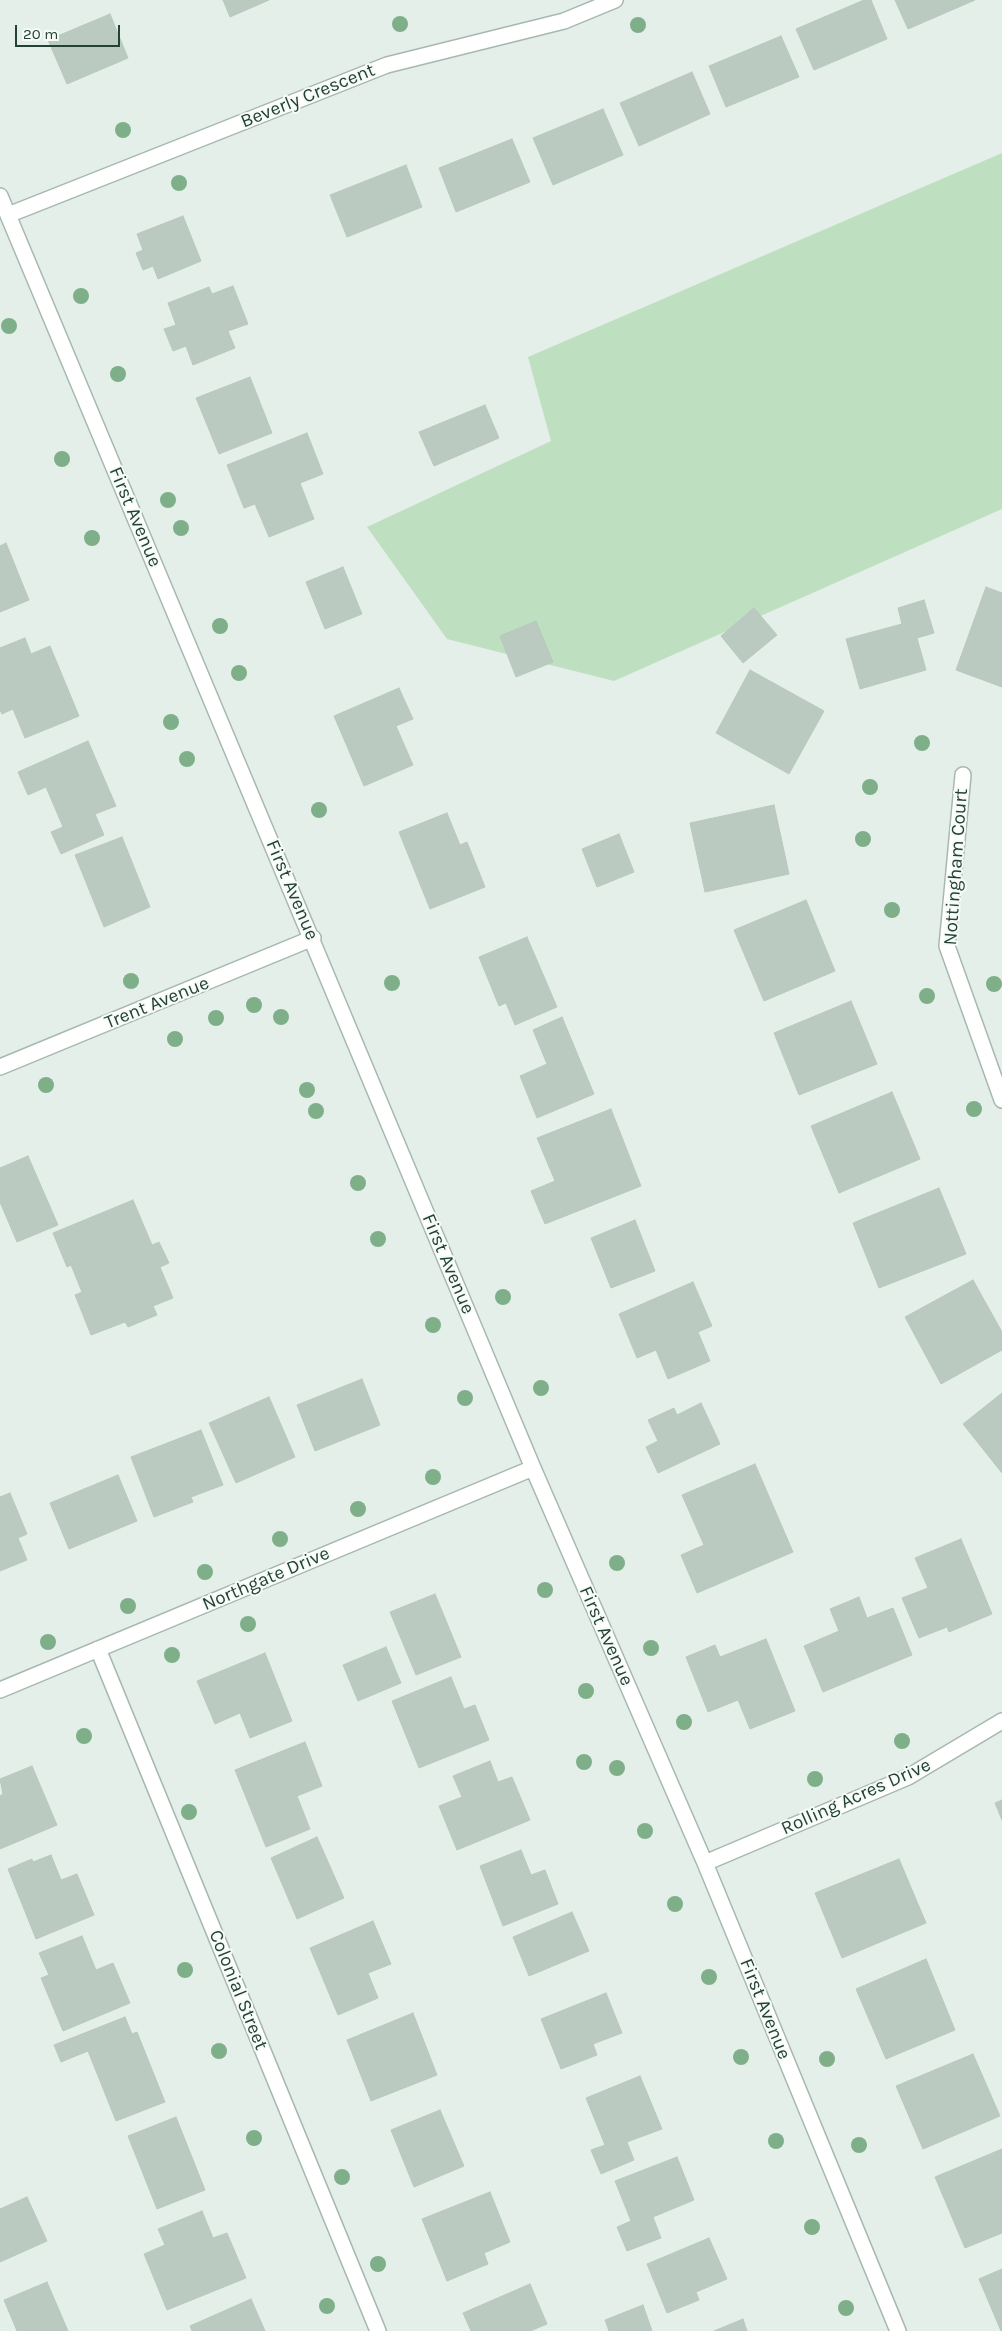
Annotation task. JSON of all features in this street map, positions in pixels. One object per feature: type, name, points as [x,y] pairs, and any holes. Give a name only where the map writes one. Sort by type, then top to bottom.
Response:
[{"type":"street","name":"Beverly Crescent","points":[[8,216],[387,65],[564,21],[615,0]]},
{"type":"street","name":"First Avenue","points":[[0,196],[313,938],[533,1468],[705,1863],[898,2331]]},
{"type":"street","name":"Nottingham Court","points":[[963,774],[947,946],[1002,1100]]},
{"type":"street","name":"Trent Avenue","points":[[0,1067],[313,938]]},
{"type":"street","name":"Northgate Drive","points":[[0,1690],[533,1468]]},
{"type":"street","name":"Colonial Street","points":[[98,1649],[378,2331]]},
{"type":"street","name":"Rolling Acres Drive","points":[[705,1863],[908,1777],[1002,1722]]},
{"type":"green space","points":[[1002,153],[1002,509],[614,681],[447,639],[367,527],[551,441],[528,357]]},
{"type":"building","points":[[223,0],[269,0],[230,17]]},
{"type":"building","points":[[864,0],[871,0],[887,39],[814,70],[796,29]]},
{"type":"building","points":[[895,0],[975,0],[908,29]]},
{"type":"building","points":[[110,14],[128,58],[67,84],[48,40]]},
{"type":"building","points":[[781,36],[799,77],[726,107],[709,66]]},
{"type":"building","points":[[692,72],[710,114],[639,146],[620,103]]},
{"type":"building","points":[[603,109],[623,155],[553,185],[533,138]]},
{"type":"building","points":[[512,139],[530,182],[456,212],[439,168]]},
{"type":"building","points":[[406,165],[422,207],[347,237],[330,195]]},
{"type":"building","points":[[183,216],[201,261],[158,279],[153,266],[143,270],[136,253],[143,250],[137,234]]},
{"type":"building","points":[[233,286],[248,324],[228,331],[235,348],[193,365],[186,346],[173,351],[164,329],[176,325],[168,303],[209,287],[212,294]]},
{"type":"building","points":[[250,377],[272,433],[219,454],[196,398]]},
{"type":"building","points":[[485,405],[499,438],[434,466],[419,432]]},
{"type":"building","points":[[307,433],[323,474],[300,483],[314,519],[269,537],[255,504],[244,508],[227,465]]},
{"type":"building","points":[[6,543],[29,600],[0,612],[0,546]]},
{"type":"building","points":[[343,567],[362,614],[325,629],[306,582]]},
{"type":"building","points":[[986,587],[1002,593],[1002,687],[956,670]]},
{"type":"building","points":[[924,600],[934,633],[917,638],[926,670],[860,689],[846,639],[902,624],[898,608]]},
{"type":"building","points":[[754,608],[777,635],[743,663],[721,636]]},
{"type":"building","points":[[536,621],[553,662],[516,677],[500,636]]},
{"type":"building","points":[[25,638],[31,654],[50,646],[79,716],[25,738],[13,709],[2,714],[0,710],[0,648]]},
{"type":"building","points":[[750,670],[824,711],[789,774],[716,733]]},
{"type":"building","points":[[399,688],[413,719],[396,726],[413,765],[364,786],[334,716]]},
{"type":"building","points":[[88,741],[116,806],[95,814],[104,835],[61,854],[51,832],[63,827],[46,787],[28,795],[18,772]]},
{"type":"building","points":[[774,805],[789,874],[705,892],[690,823]]},
{"type":"building","points":[[447,813],[460,845],[467,842],[485,887],[430,909],[399,832]]},
{"type":"building","points":[[619,834],[634,872],[597,887],[582,849]]},
{"type":"building","points":[[122,837],[150,907],[104,927],[75,855]]},
{"type":"building","points":[[806,900],[835,971],[764,1001],[734,930]]},
{"type":"building","points":[[527,937],[557,1007],[515,1025],[506,1003],[499,1006],[479,957]]},
{"type":"building","points":[[851,1001],[877,1064],[799,1095],[774,1033]]},
{"type":"building","points":[[562,1017],[594,1094],[537,1118],[520,1076],[547,1064],[533,1030]]},
{"type":"building","points":[[892,1092],[920,1159],[839,1193],[811,1126]]},
{"type":"building","points":[[611,1109],[641,1186],[545,1224],[531,1191],[555,1181],[537,1138]]},
{"type":"building","points":[[28,1156],[58,1225],[17,1242],[0,1202],[0,1168]]},
{"type":"building","points":[[939,1188],[966,1254],[879,1288],[853,1223]]},
{"type":"building","points":[[133,1200],[152,1245],[159,1242],[169,1263],[160,1267],[173,1298],[153,1306],[157,1315],[128,1327],[125,1322],[91,1335],[75,1295],[82,1292],[71,1265],[67,1267],[53,1233]]},
{"type":"building","points":[[635,1220],[655,1271],[611,1288],[591,1238]]},
{"type":"building","points":[[973,1280],[1002,1332],[1002,1350],[941,1384],[905,1317]]},
{"type":"building","points":[[693,1282],[712,1326],[698,1332],[710,1361],[668,1379],[656,1350],[637,1358],[619,1314]]},
{"type":"building","points":[[362,1379],[380,1425],[315,1451],[297,1405]]},
{"type":"building","points":[[1002,1393],[1002,1473],[963,1424]]},
{"type":"building","points":[[269,1397],[295,1457],[236,1483],[209,1423]]},
{"type":"building","points":[[701,1403],[720,1444],[658,1473],[646,1447],[658,1441],[648,1420],[674,1408],[677,1415]]},
{"type":"building","points":[[201,1430],[223,1485],[191,1497],[193,1502],[154,1517],[131,1457]]},
{"type":"building","points":[[755,1464],[793,1552],[697,1593],[681,1555],[704,1545],[682,1495]]},
{"type":"building","points":[[118,1475],[137,1521],[69,1549],[50,1503]]},
{"type":"building","points":[[10,1493],[27,1534],[18,1538],[27,1560],[0,1571],[0,1497]]},
{"type":"building","points":[[961,1539],[992,1614],[949,1632],[947,1627],[919,1638],[902,1598],[928,1588],[915,1558]]},
{"type":"building","points":[[435,1594],[461,1657],[416,1675],[390,1612]]},
{"type":"building","points":[[859,1597],[867,1618],[893,1608],[912,1655],[823,1692],[804,1646],[839,1631],[830,1609]]},
{"type":"building","points":[[766,1639],[795,1711],[750,1729],[738,1700],[708,1712],[686,1657],[715,1645],[720,1657]]},
{"type":"building","points":[[386,1647],[401,1683],[358,1701],[343,1665]]},
{"type":"building","points":[[265,1653],[292,1721],[250,1738],[240,1713],[215,1724],[197,1681]]},
{"type":"building","points":[[451,1677],[464,1709],[475,1705],[489,1740],[419,1768],[392,1701]]},
{"type":"building","points":[[305,1742],[322,1786],[297,1796],[310,1829],[266,1847],[235,1770]]},
{"type":"building","points":[[490,1761],[498,1782],[512,1777],[530,1820],[457,1850],[439,1806],[462,1797],[453,1776]]},
{"type":"building","points":[[32,1766],[57,1825],[0,1849],[0,1796],[3,1794],[0,1779]]},
{"type":"building","points":[[1002,1800],[1002,1820],[995,1803]]},
{"type":"building","points":[[317,1837],[344,1898],[297,1919],[271,1858]]},
{"type":"building","points":[[521,1850],[531,1875],[545,1870],[558,1904],[503,1926],[480,1866]]},
{"type":"building","points":[[51,1855],[61,1880],[77,1874],[94,1915],[36,1939],[8,1869],[32,1859],[33,1862]]},
{"type":"building","points":[[899,1859],[926,1923],[842,1958],[815,1893]]},
{"type":"building","points":[[572,1912],[589,1951],[529,1976],[513,1937]]},
{"type":"building","points":[[373,1921],[391,1964],[368,1973],[378,1998],[338,2015],[310,1948]]},
{"type":"building","points":[[82,1936],[96,1970],[113,1963],[130,2003],[63,2031],[41,1978],[49,1975],[39,1953]]},
{"type":"building","points":[[926,1959],[955,2030],[886,2059],[856,1989]]},
{"type":"building","points":[[606,1993],[622,2033],[593,2044],[597,2055],[561,2069],[541,2019]]},
{"type":"building","points":[[413,2013],[437,2075],[371,2101],[347,2040]]},
{"type":"building","points":[[125,2017],[132,2034],[137,2032],[165,2102],[116,2121],[88,2051],[61,2062],[54,2045]]},
{"type":"building","points":[[973,2054],[1000,2116],[923,2149],[896,2086]]},
{"type":"building","points":[[640,2076],[662,2129],[627,2142],[634,2160],[601,2174],[591,2150],[605,2145],[586,2098]]},
{"type":"building","points":[[440,2110],[464,2166],[414,2187],[391,2130]]},
{"type":"building","points":[[176,2117],[205,2190],[157,2209],[128,2136]]},
{"type":"building","points":[[1002,2149],[1002,2233],[965,2248],[935,2177]]},
{"type":"building","points":[[677,2157],[694,2200],[653,2217],[661,2238],[627,2251],[617,2227],[631,2221],[615,2181]]},
{"type":"building","points":[[490,2192],[510,2242],[484,2253],[488,2264],[447,2281],[422,2219]]},
{"type":"building","points":[[27,2197],[47,2241],[0,2262],[0,2209]]},
{"type":"building","points":[[202,2211],[213,2238],[227,2233],[246,2278],[167,2310],[144,2254],[165,2245],[158,2229]]},
{"type":"building","points":[[709,2238],[727,2279],[696,2292],[699,2300],[667,2313],[647,2264]]},
{"type":"building","points":[[1002,2269],[1002,2331],[1001,2331],[979,2279]]},
{"type":"building","points":[[47,2282],[68,2331],[17,2331],[4,2300]]},
{"type":"building","points":[[530,2284],[547,2324],[530,2331],[471,2331],[463,2313]]},
{"type":"building","points":[[251,2299],[265,2331],[192,2331],[190,2326]]},
{"type":"building","points":[[643,2305],[652,2331],[609,2331],[605,2320]]},
{"type":"building","points":[[743,2319],[747,2331],[714,2331]]}]
